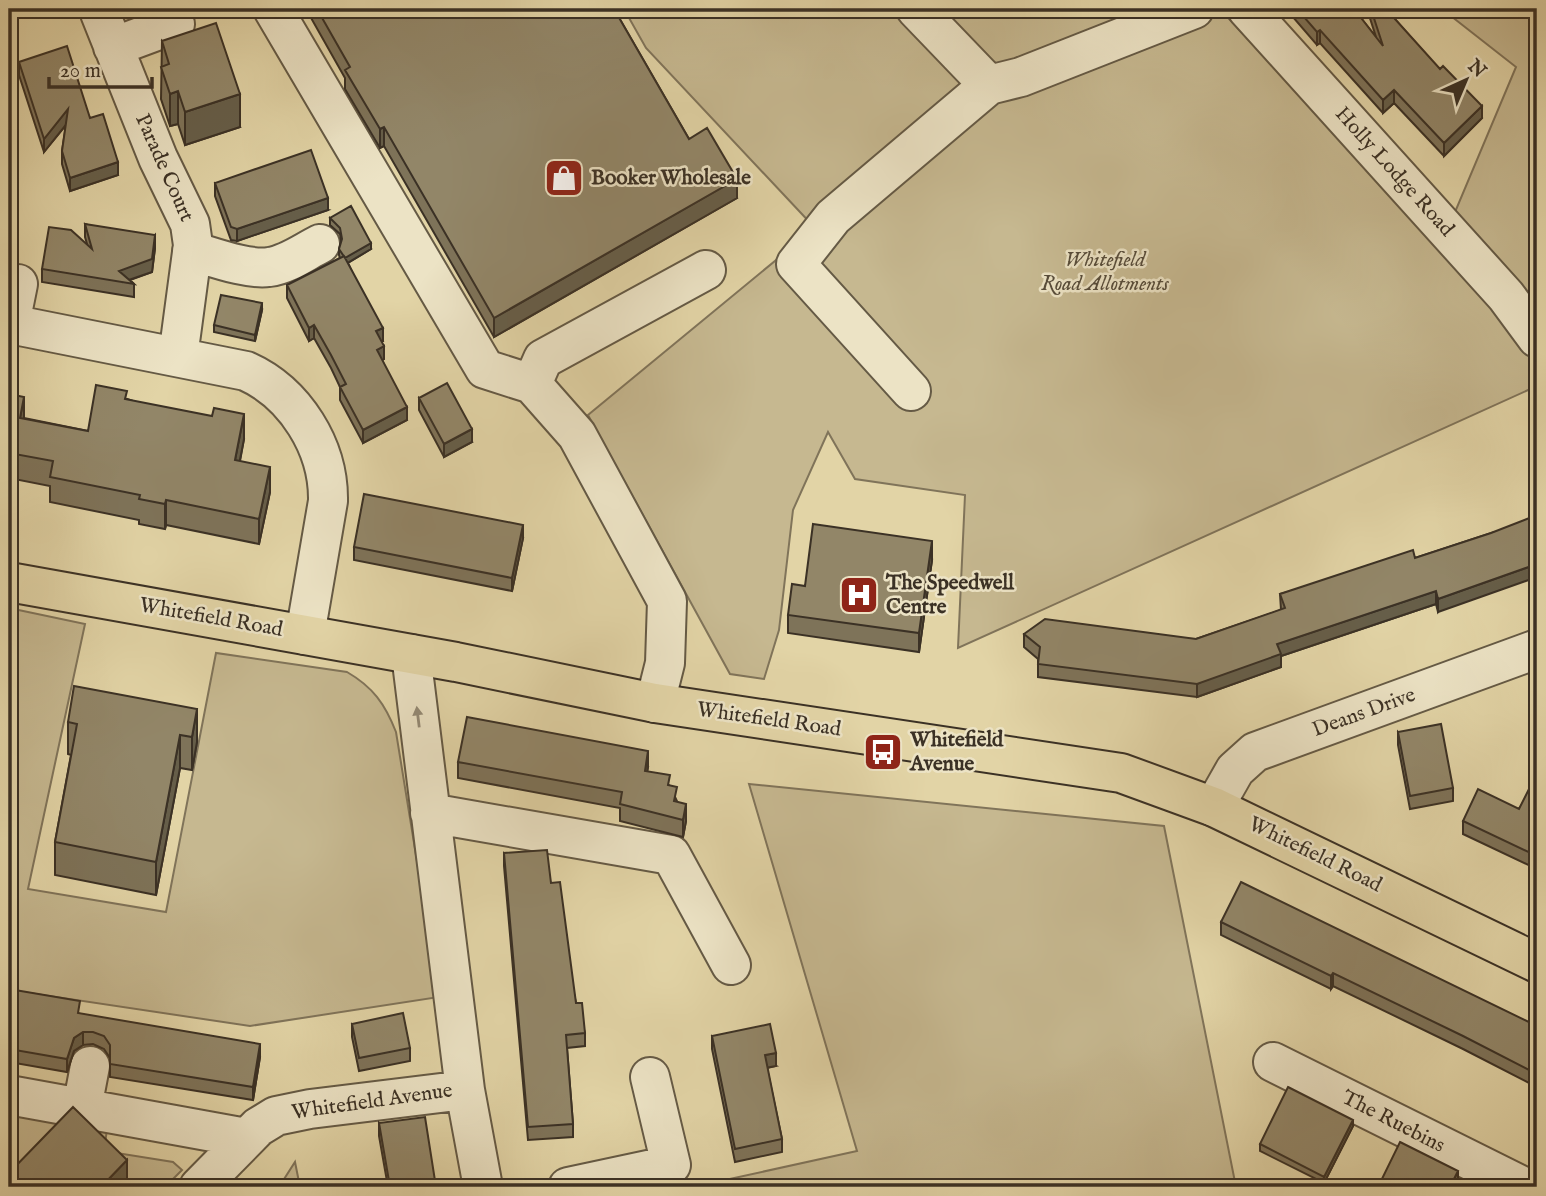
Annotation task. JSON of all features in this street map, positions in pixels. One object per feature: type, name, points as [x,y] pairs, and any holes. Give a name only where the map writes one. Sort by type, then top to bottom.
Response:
[{"type":"main road","name":"Whitefield Road","points":[[9,582],[411,654],[655,703],[1121,773],[1214,807],[1537,963]]},
{"type":"street","points":[[273,9],[485,369],[532,384],[577,435],[667,601],[665,663],[655,703]]},
{"type":"street","points":[[916,9],[989,85]]},
{"type":"street","points":[[911,391],[796,264],[833,217],[989,85],[1021,77],[1194,9]]},
{"type":"street","name":"Holly Lodge Road","points":[[1247,9],[1506,296],[1537,338]]},
{"type":"street","name":"Parade Court","points":[[175,24],[106,30],[158,158],[186,212],[192,233],[178,356]]},
{"type":"street","name":"Parade Court","points":[[192,251],[253,267],[268,267],[287,261],[320,244]]},
{"type":"street","points":[[532,384],[543,359],[706,270]]},
{"type":"street","points":[[18,284],[9,327],[178,356],[246,371],[268,382],[285,396],[321,454],[326,470],[328,501],[305,635]]},
{"type":"street","name":"Deans Drive","points":[[1214,807],[1236,770],[1255,752],[1537,649]]},
{"type":"street","name":"Whitefield Avenue","points":[[411,654],[465,1090],[483,1187]]},
{"type":"street","points":[[429,813],[671,855],[731,965]]},
{"type":"street","name":"The Ruebins","points":[[1273,1062],[1516,1185]]},
{"type":"street","points":[[82,1108],[90,1066]]},
{"type":"street","points":[[568,1187],[671,1165],[650,1077]]},
{"type":"street","name":"Whitefield Avenue","points":[[199,1187],[246,1138],[270,1118],[293,1112],[465,1090]]},
{"type":"street","points":[[9,1095],[246,1138]]},
{"type":"green space","name":"Whitefield Road Allotments","points":[[624,9],[1220,9],[1533,348],[1537,355],[1537,386],[958,648],[965,495],[855,479],[828,432],[793,510],[779,630],[764,679],[730,674],[588,415],[815,228],[646,48]]},
{"type":"green space","points":[[1442,9],[1537,9],[1537,302],[1455,212],[1516,67]]},
{"type":"green space","points":[[9,608],[85,624],[28,889],[166,912],[216,653],[347,672],[377,697],[396,732],[439,997],[250,1026],[9,990]]},
{"type":"green space","points":[[749,784],[1164,826],[1236,1187],[693,1187],[857,1151]]},
{"type":"green space","points":[[11,1107],[108,1122],[104,1151],[173,1162],[182,1170],[165,1187],[9,1187]]},
{"type":"green space","points":[[295,1162],[300,1187],[279,1187]]},
{"type":"building","name":"Booker Wholesale","points":[[317,9],[614,9],[689,139],[707,128],[737,179],[494,318],[384,127],[380,129],[345,70],[350,67]]},
{"type":"building","points":[[1297,9],[1354,9],[1383,46],[1371,9],[1386,9],[1440,69],[1443,66],[1482,106],[1444,143],[1394,90],[1383,100],[1320,30],[1317,32]]},
{"type":"building","points":[[216,23],[240,94],[185,112],[178,91],[170,94],[161,67],[169,64],[162,41]]},
{"type":"building","points":[[67,46],[90,118],[103,114],[118,162],[70,178],[62,151],[68,109],[44,139],[19,62]]},
{"type":"building","points":[[311,150],[328,198],[237,229],[231,227],[215,183]]},
{"type":"building","points":[[351,206],[371,243],[345,258],[339,249],[342,239],[340,228],[330,218]]},
{"type":"building","points":[[85,224],[155,235],[152,259],[119,271],[134,284],[42,269],[49,227],[71,230],[92,249]]},
{"type":"building","points":[[344,256],[383,328],[376,331],[384,346],[377,350],[407,407],[363,430],[340,387],[346,384],[331,355],[314,325],[309,328],[287,285]]},
{"type":"building","points":[[221,295],[262,303],[255,335],[214,325]]},
{"type":"building","points":[[447,383],[472,429],[444,444],[419,398]]},
{"type":"building","points":[[96,385],[127,391],[125,399],[212,416],[214,408],[244,414],[235,460],[270,467],[259,519],[166,500],[165,504],[139,499],[140,495],[50,477],[53,461],[9,453],[9,394],[24,397],[20,418],[88,431]]},
{"type":"building","points":[[364,494],[523,525],[512,578],[354,547]]},
{"type":"building","points":[[1537,515],[1537,564],[1438,599],[1436,591],[1277,644],[1281,654],[1197,684],[1038,664],[1040,647],[1024,634],[1045,619],[1196,639],[1285,608],[1280,594],[1413,550],[1415,558]]},
{"type":"building","name":"The Speedwell Centre","points":[[813,524],[932,541],[919,633],[788,615],[792,584],[805,586]]},
{"type":"building","points":[[74,686],[197,709],[192,737],[180,735],[156,862],[55,842],[77,724],[68,722]]},
{"type":"building","points":[[467,717],[648,751],[645,771],[670,775],[668,785],[677,787],[674,801],[686,804],[683,820],[620,804],[622,792],[458,762]]},
{"type":"building","points":[[1441,724],[1453,788],[1410,796],[1398,732]]},
{"type":"building","points":[[1536,775],[1537,856],[1463,821],[1478,789],[1519,809]]},
{"type":"building","points":[[547,850],[551,883],[560,882],[576,1003],[582,1003],[585,1033],[566,1035],[573,1124],[528,1127],[504,853]]},
{"type":"building","points":[[1241,882],[1537,1026],[1537,1074],[1333,973],[1331,976],[1221,922]]},
{"type":"building","points":[[9,989],[80,1001],[78,1013],[260,1044],[253,1087],[110,1064],[110,1045],[104,1036],[93,1032],[83,1032],[74,1038],[67,1059],[9,1049]]},
{"type":"building","points":[[403,1013],[410,1048],[359,1058],[352,1024]]},
{"type":"building","points":[[770,1024],[776,1053],[765,1055],[782,1139],[735,1149],[712,1036]]},
{"type":"building","points":[[1288,1087],[1353,1120],[1324,1177],[1260,1144]]},
{"type":"building","points":[[73,1107],[127,1160],[101,1187],[9,1187],[9,1173]]},
{"type":"building","points":[[425,1117],[436,1187],[390,1187],[379,1123]]},
{"type":"building","points":[[1400,1142],[1458,1171],[1450,1187],[1378,1187]]},
{"type":"place","name":"Booker Wholesale","points":[[564,178]]},
{"type":"place","name":"The Speedwell Centre","points":[[859,595]]},
{"type":"place","name":"Whitefield Avenue","points":[[883,752]]}]
